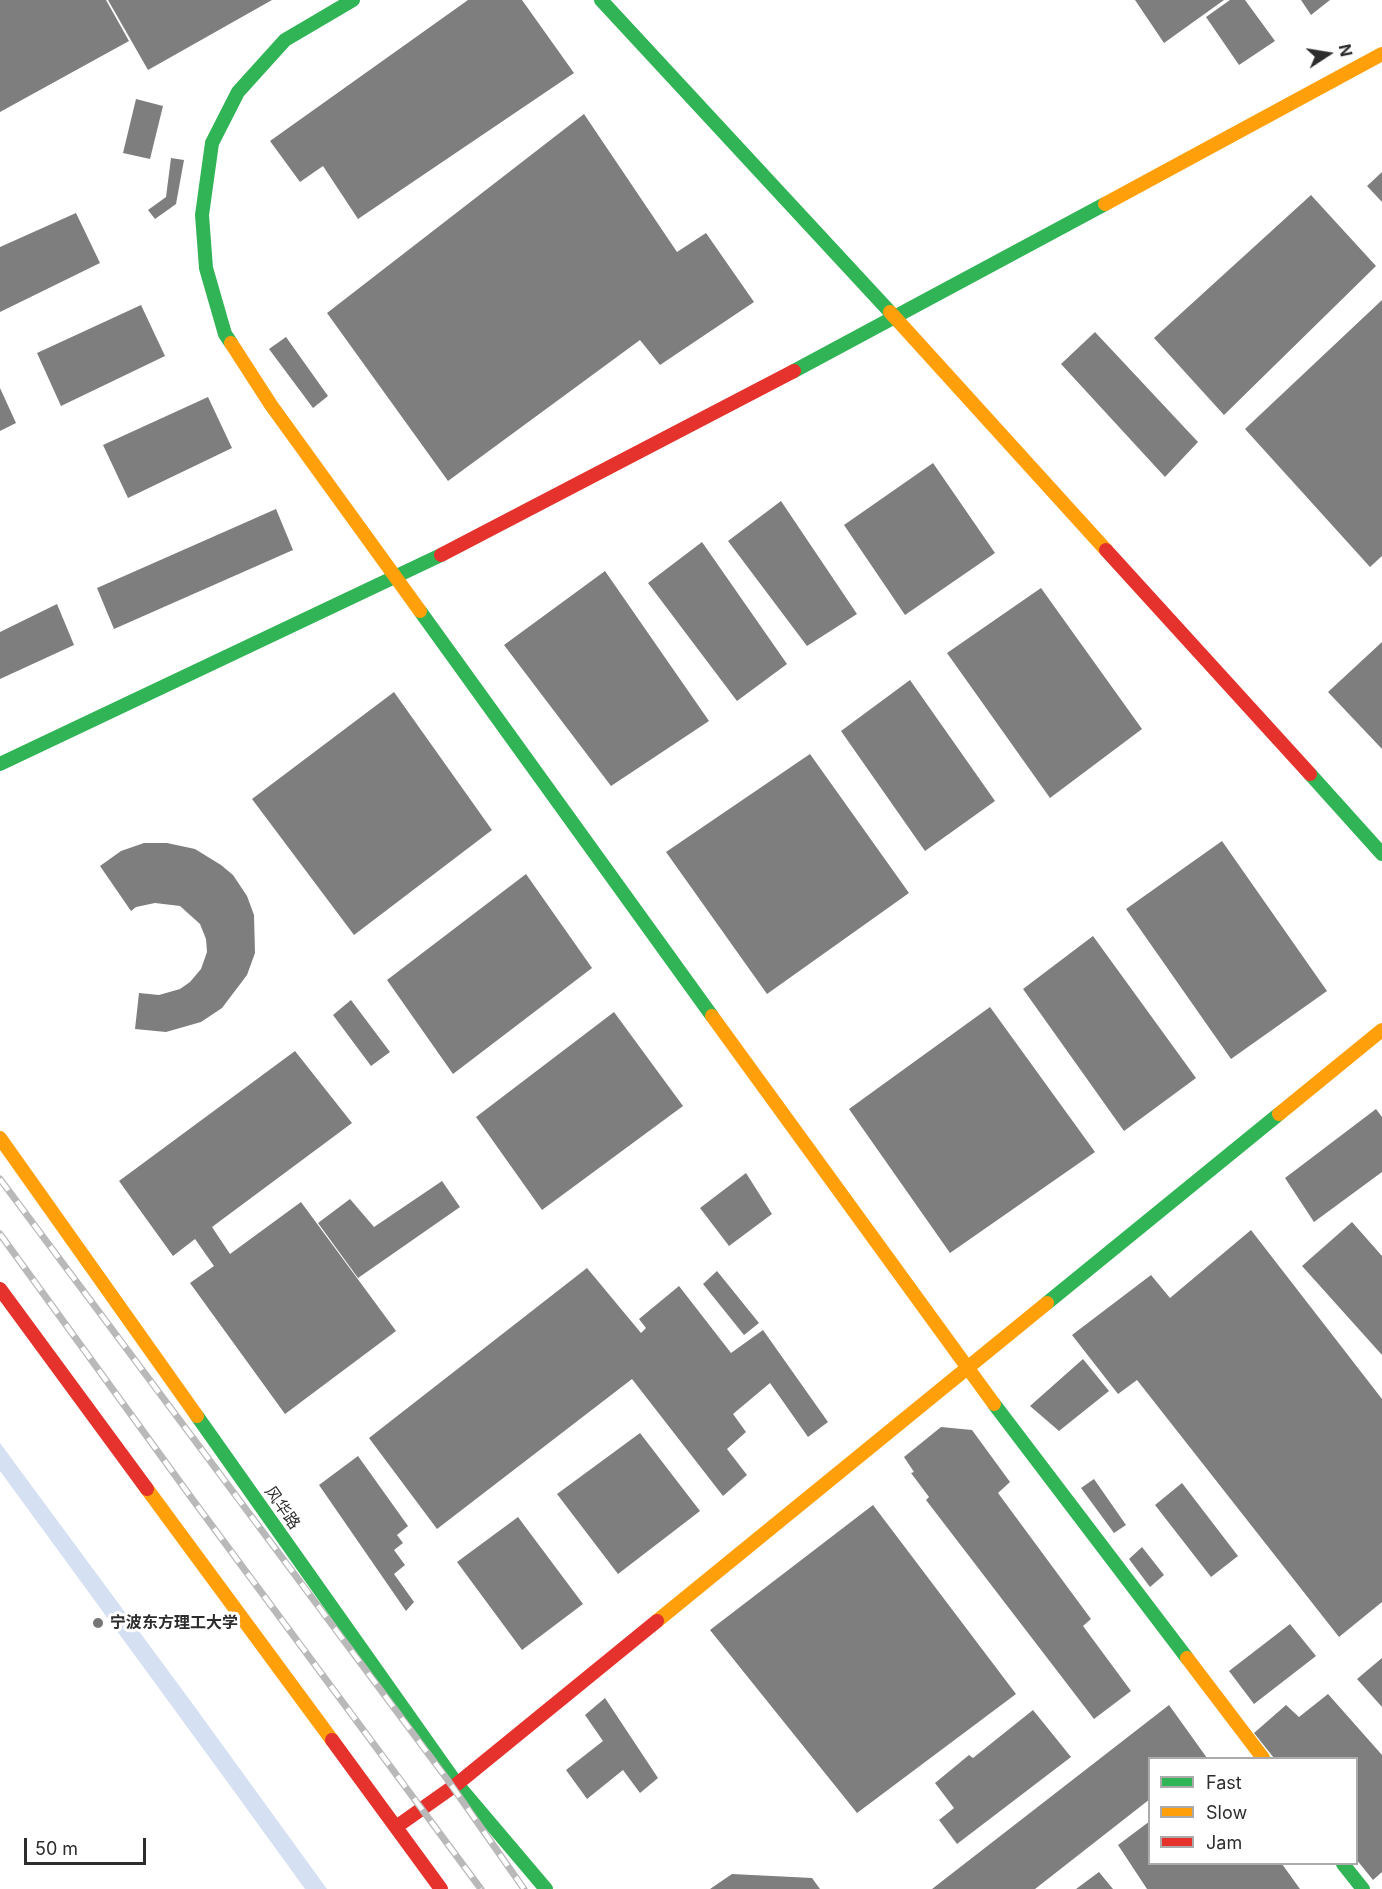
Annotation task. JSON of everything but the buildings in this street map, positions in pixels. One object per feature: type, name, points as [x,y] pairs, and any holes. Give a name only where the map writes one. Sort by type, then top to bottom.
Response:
[{"type":"street","points":[[353,0],[285,40],[238,92],[212,143],[202,215],[205,258],[225,334],[271,405],[966,1367],[1262,1757]]},
{"type":"street","points":[[601,0],[895,318],[1382,854]]},
{"type":"street","points":[[0,764],[398,578],[895,318],[1382,54]]},
{"type":"street","points":[[396,1827],[457,1784],[1382,1030]]},
{"type":"street","name":"风华路","points":[[0,1138],[457,1784],[546,1889]]},
{"type":"street","points":[[0,1289],[441,1889]]},
{"type":"street","points":[[1345,1865],[1363,1889]]},
{"type":"water","points":[[0,1443],[327,1889],[305,1889],[0,1471]]},
{"type":"railway","points":[[0,1179],[447,1779],[524,1889]]},
{"type":"railway","points":[[0,1234],[193,1500],[481,1889]]},
{"type":"traffic: fast","points":[[231,343],[225,334],[206,268],[202,215],[212,143],[238,92],[285,40],[353,0]]},
{"type":"traffic: fast","points":[[601,0],[890,312]]},
{"type":"traffic: fast","points":[[794,371],[1105,204]]},
{"type":"traffic: fast","points":[[0,764],[441,555]]},
{"type":"traffic: fast","points":[[420,611],[712,1016]]},
{"type":"traffic: fast","points":[[1310,774],[1382,854]]},
{"type":"traffic: fast","points":[[1047,1303],[1279,1114]]},
{"type":"traffic: fast","points":[[994,1404],[1187,1658]]},
{"type":"traffic: fast","points":[[197,1416],[457,1784],[546,1889]]},
{"type":"traffic: fast","points":[[1344,1865],[1363,1889]]},
{"type":"traffic: slow","points":[[1105,204],[1382,54]]},
{"type":"traffic: slow","points":[[890,312],[1106,550]]},
{"type":"traffic: slow","points":[[231,343],[271,405],[420,611]]},
{"type":"traffic: slow","points":[[712,1016],[994,1404]]},
{"type":"traffic: slow","points":[[1279,1114],[1382,1030]]},
{"type":"traffic: slow","points":[[0,1138],[197,1416]]},
{"type":"traffic: slow","points":[[657,1621],[1047,1303]]},
{"type":"traffic: slow","points":[[147,1489],[332,1740]]},
{"type":"traffic: slow","points":[[1187,1658],[1262,1757]]},
{"type":"traffic: jam","points":[[441,555],[794,371]]},
{"type":"traffic: jam","points":[[1106,550],[1310,774]]},
{"type":"traffic: jam","points":[[0,1289],[147,1489]]},
{"type":"traffic: jam","points":[[396,1827],[457,1784],[657,1621]]},
{"type":"traffic: jam","points":[[332,1740],[441,1889]]},
{"type":"place","name":"宁波东方理工大学","points":[[98,1623]]}]
